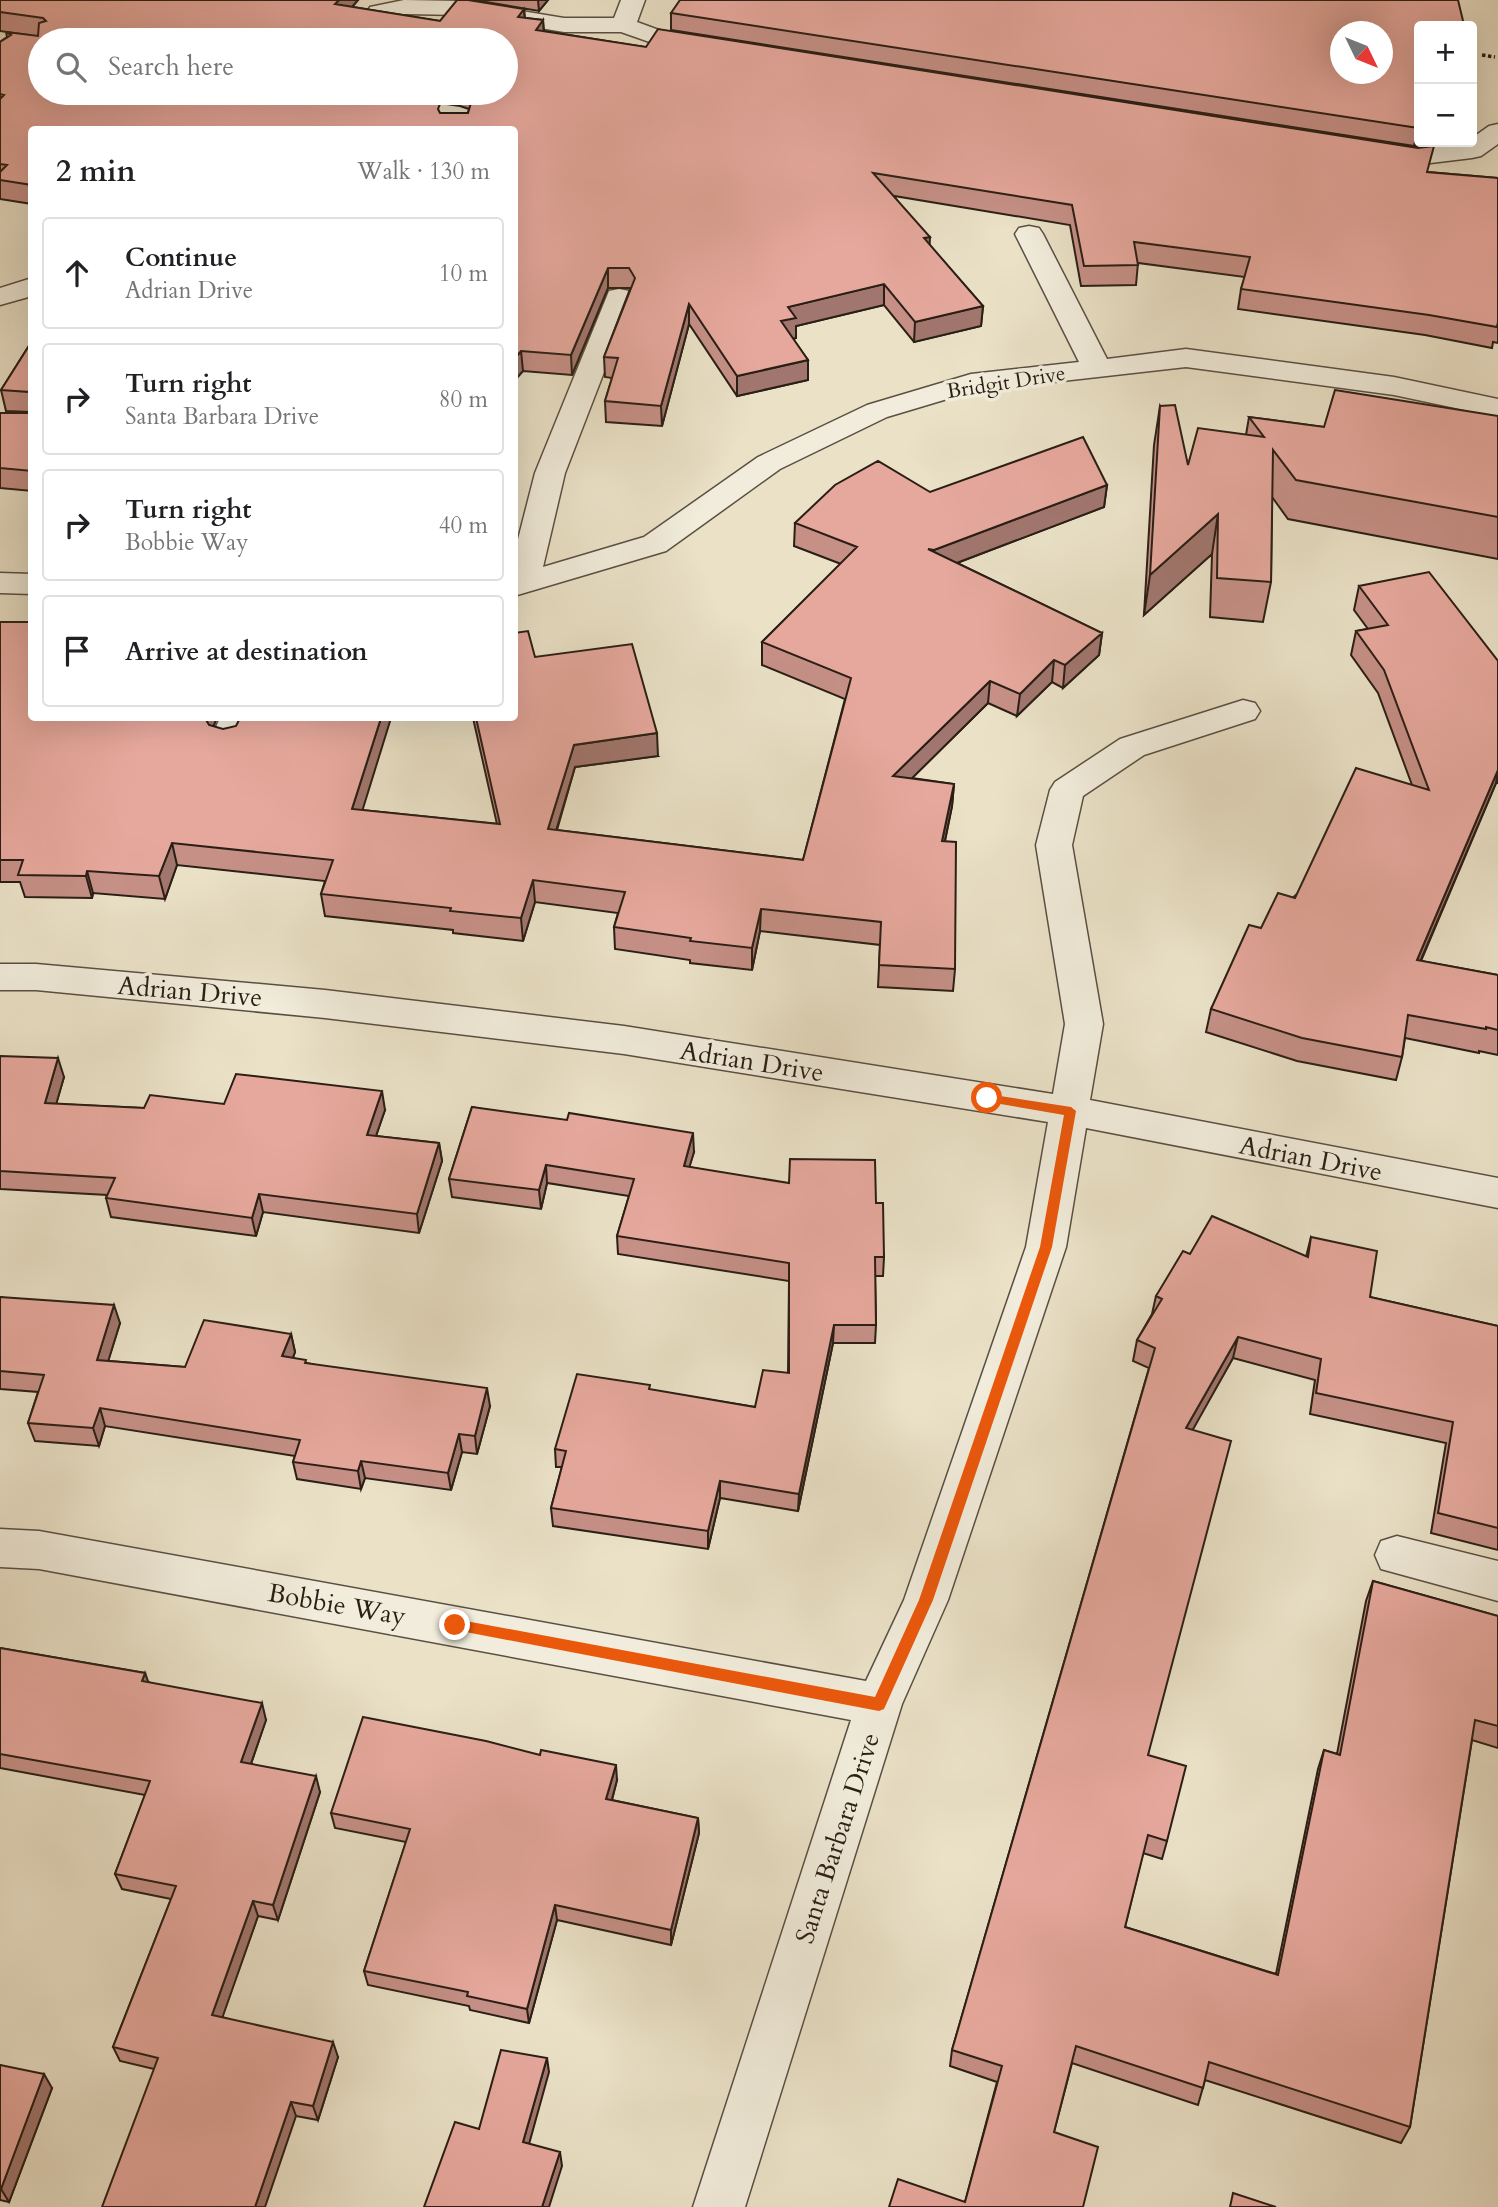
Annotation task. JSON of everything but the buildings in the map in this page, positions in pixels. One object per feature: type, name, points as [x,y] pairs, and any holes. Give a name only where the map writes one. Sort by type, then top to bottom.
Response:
[{"type":"street","points":[[624,25],[633,0]]},
{"type":"street","points":[[379,12],[406,7],[460,8],[564,25],[624,25],[661,39],[726,50]]},
{"type":"street","points":[[1359,148],[1413,157],[1472,150],[1498,132]]},
{"type":"street","points":[[1029,234],[1097,368]]},
{"type":"street","points":[[0,297],[28,287]]},
{"type":"street","points":[[519,585],[550,474],[619,297]]},
{"type":"street","name":"Bridgit Drive","points":[[519,585],[655,544],[769,463],[877,411],[971,383],[1186,358],[1394,386],[1498,408]]},
{"type":"street","points":[[0,583],[28,584]]},
{"type":"street","name":"Santa Barbara Drive","points":[[719,2207],[879,1704],[926,1600],[1046,1247],[1084,1024],[1054,845],[1066,790],[1132,747],[1243,712]]},
{"type":"street","name":"Adrian Drive","points":[[0,977],[36,977],[325,1004],[624,1040],[1071,1111],[1498,1194]]},
{"type":"street","name":"Bobbie Way","points":[[0,1548],[39,1550],[879,1704]]},
{"type":"street","points":[[1397,1555],[1498,1581]]},
{"type":"path","points":[[1482,55],[1495,57]]},
{"type":"route","points":[[455,1625],[879,1704],[926,1600],[1046,1247],[1071,1111],[987,1098]]}]
